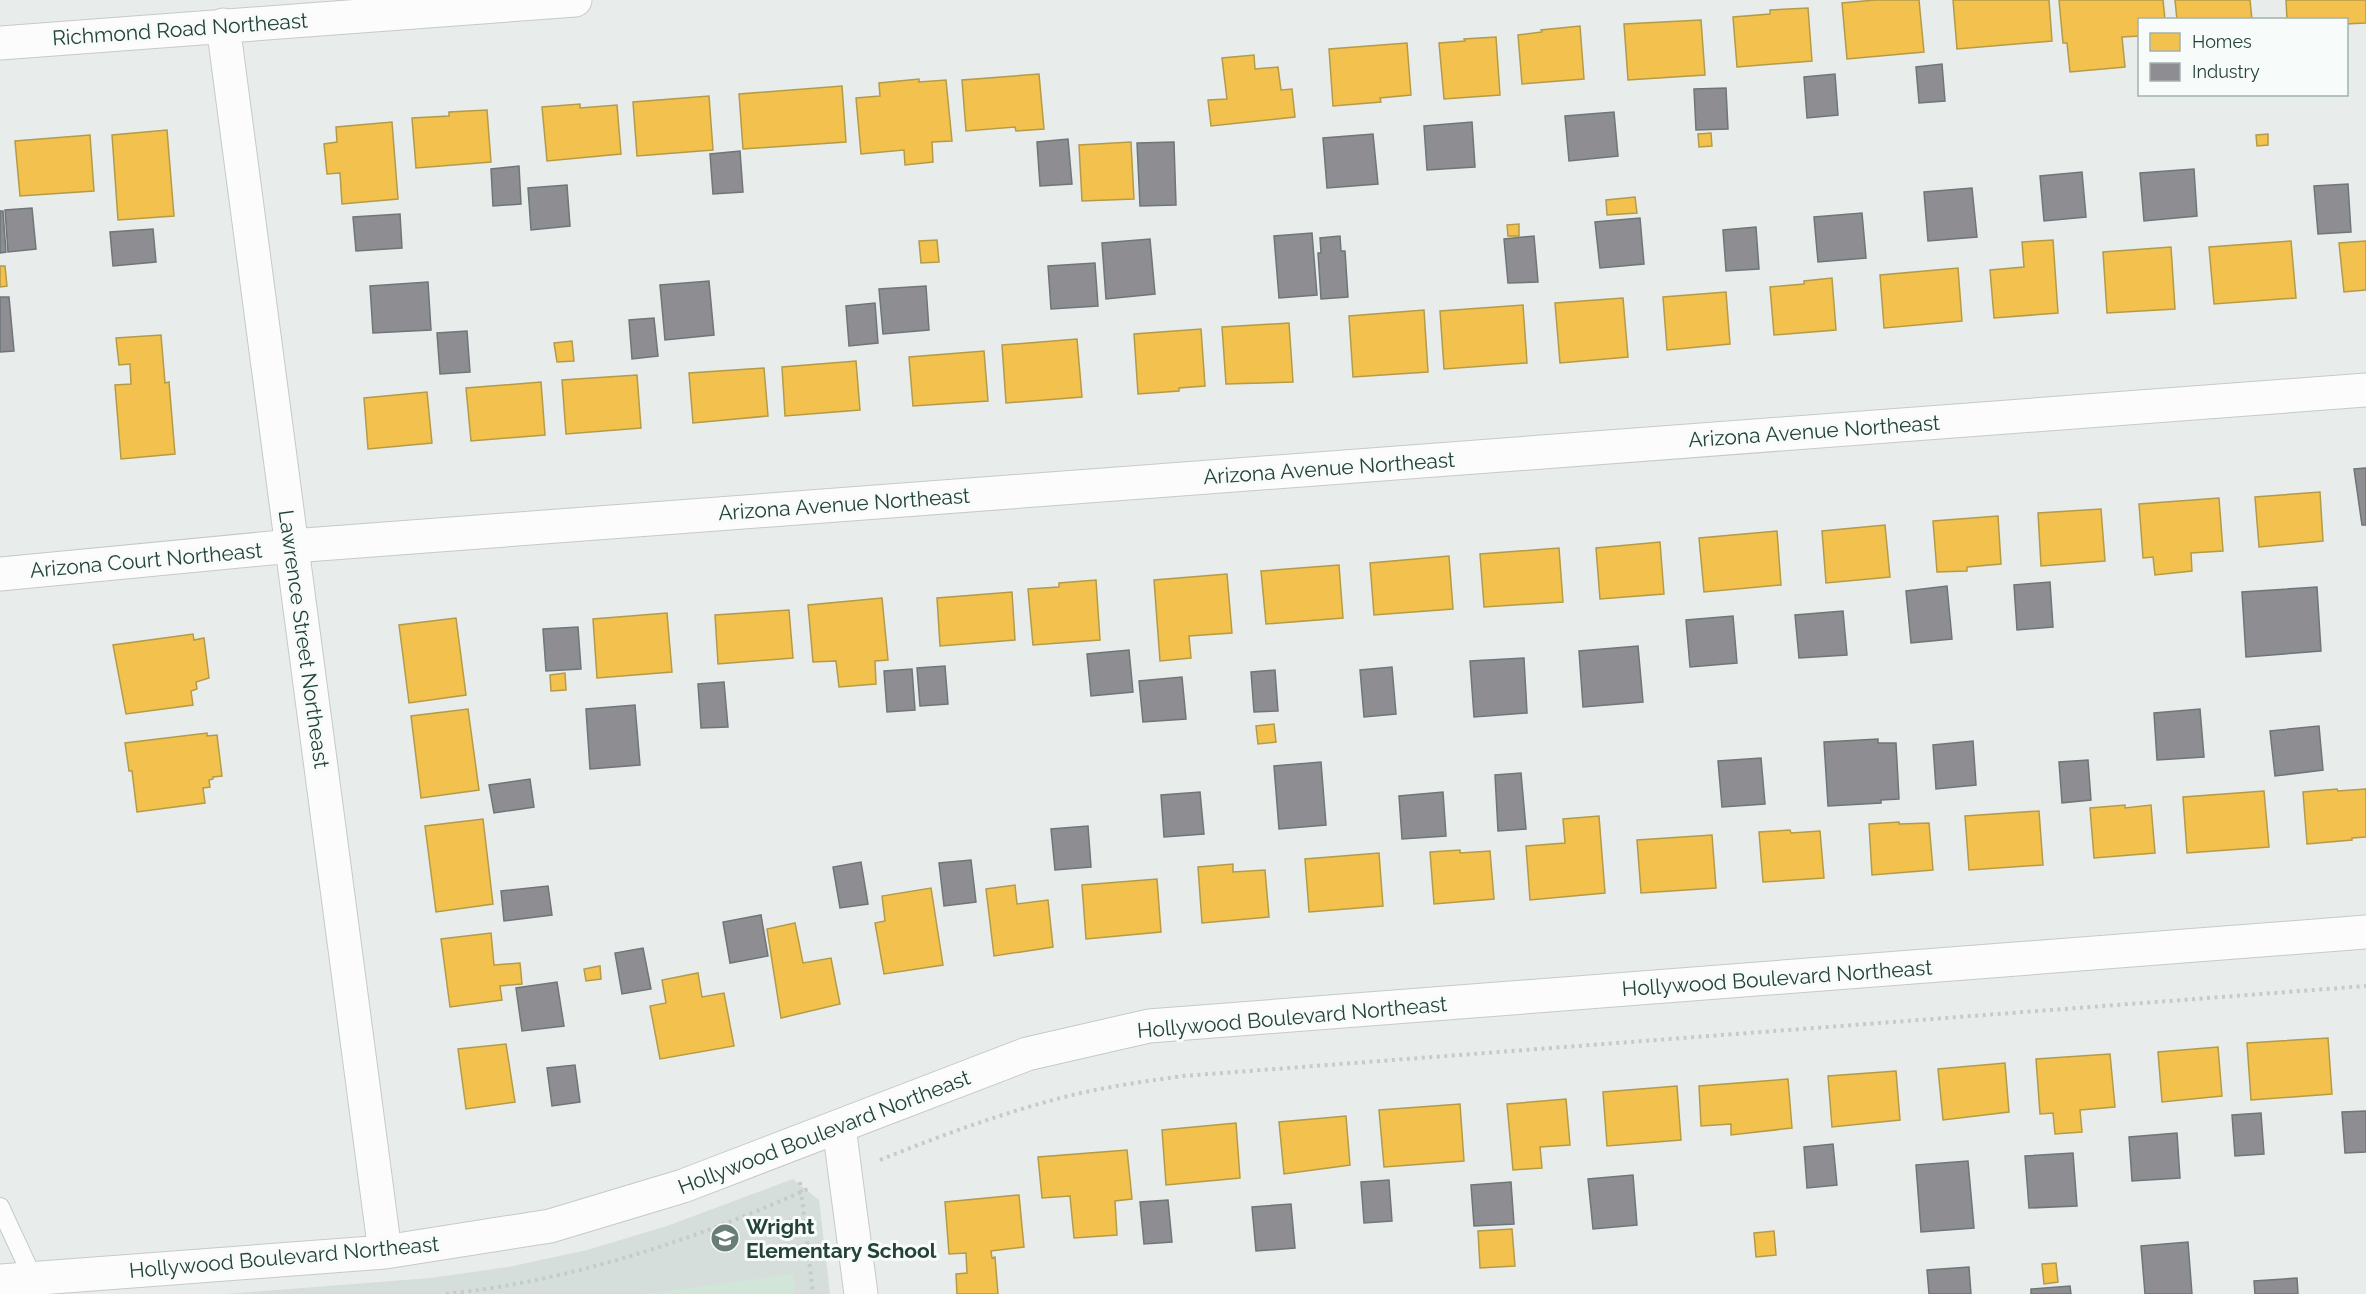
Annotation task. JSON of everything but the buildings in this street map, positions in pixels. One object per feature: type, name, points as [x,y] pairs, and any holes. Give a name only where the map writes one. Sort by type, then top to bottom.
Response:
[{"type":"street","name":"Richmond Road Northeast","points":[[0,43],[574,0]]},
{"type":"street","name":"Lawrence Street Northeast","points":[[223,25],[385,1252]]},
{"type":"street","name":"Arizona Avenue Northeast","points":[[292,546],[2366,390]]},
{"type":"street","name":"Arizona Court Northeast","points":[[0,574],[292,546]]},
{"type":"street","name":"Hollywood Boulevard Northeast","points":[[0,1281],[385,1252],[550,1226],[683,1186],[1028,1054],[1149,1026],[2366,932]]},
{"type":"street","points":[[839,1127],[861,1294]]},
{"type":"lane","points":[[0,1207],[33,1278]]},
{"type":"path","points":[[874,1162],[956,1130],[1055,1099],[1132,1083],[1184,1076],[2366,986]]},
{"type":"path","points":[[800,1182],[813,1294]]},
{"type":"path","points":[[446,1294],[525,1282],[628,1257],[668,1244],[810,1188]]},
{"type":"shaded area","name":"Wright Elementary School","points":[[793,1179],[819,1200],[830,1294],[224,1294],[430,1278],[508,1267],[587,1250],[667,1226]]},
{"type":"green space","points":[[793,1274],[795,1294],[644,1294]]},
{"type":"place","name":"Wright Elementary School","points":[[725,1238]]}]
